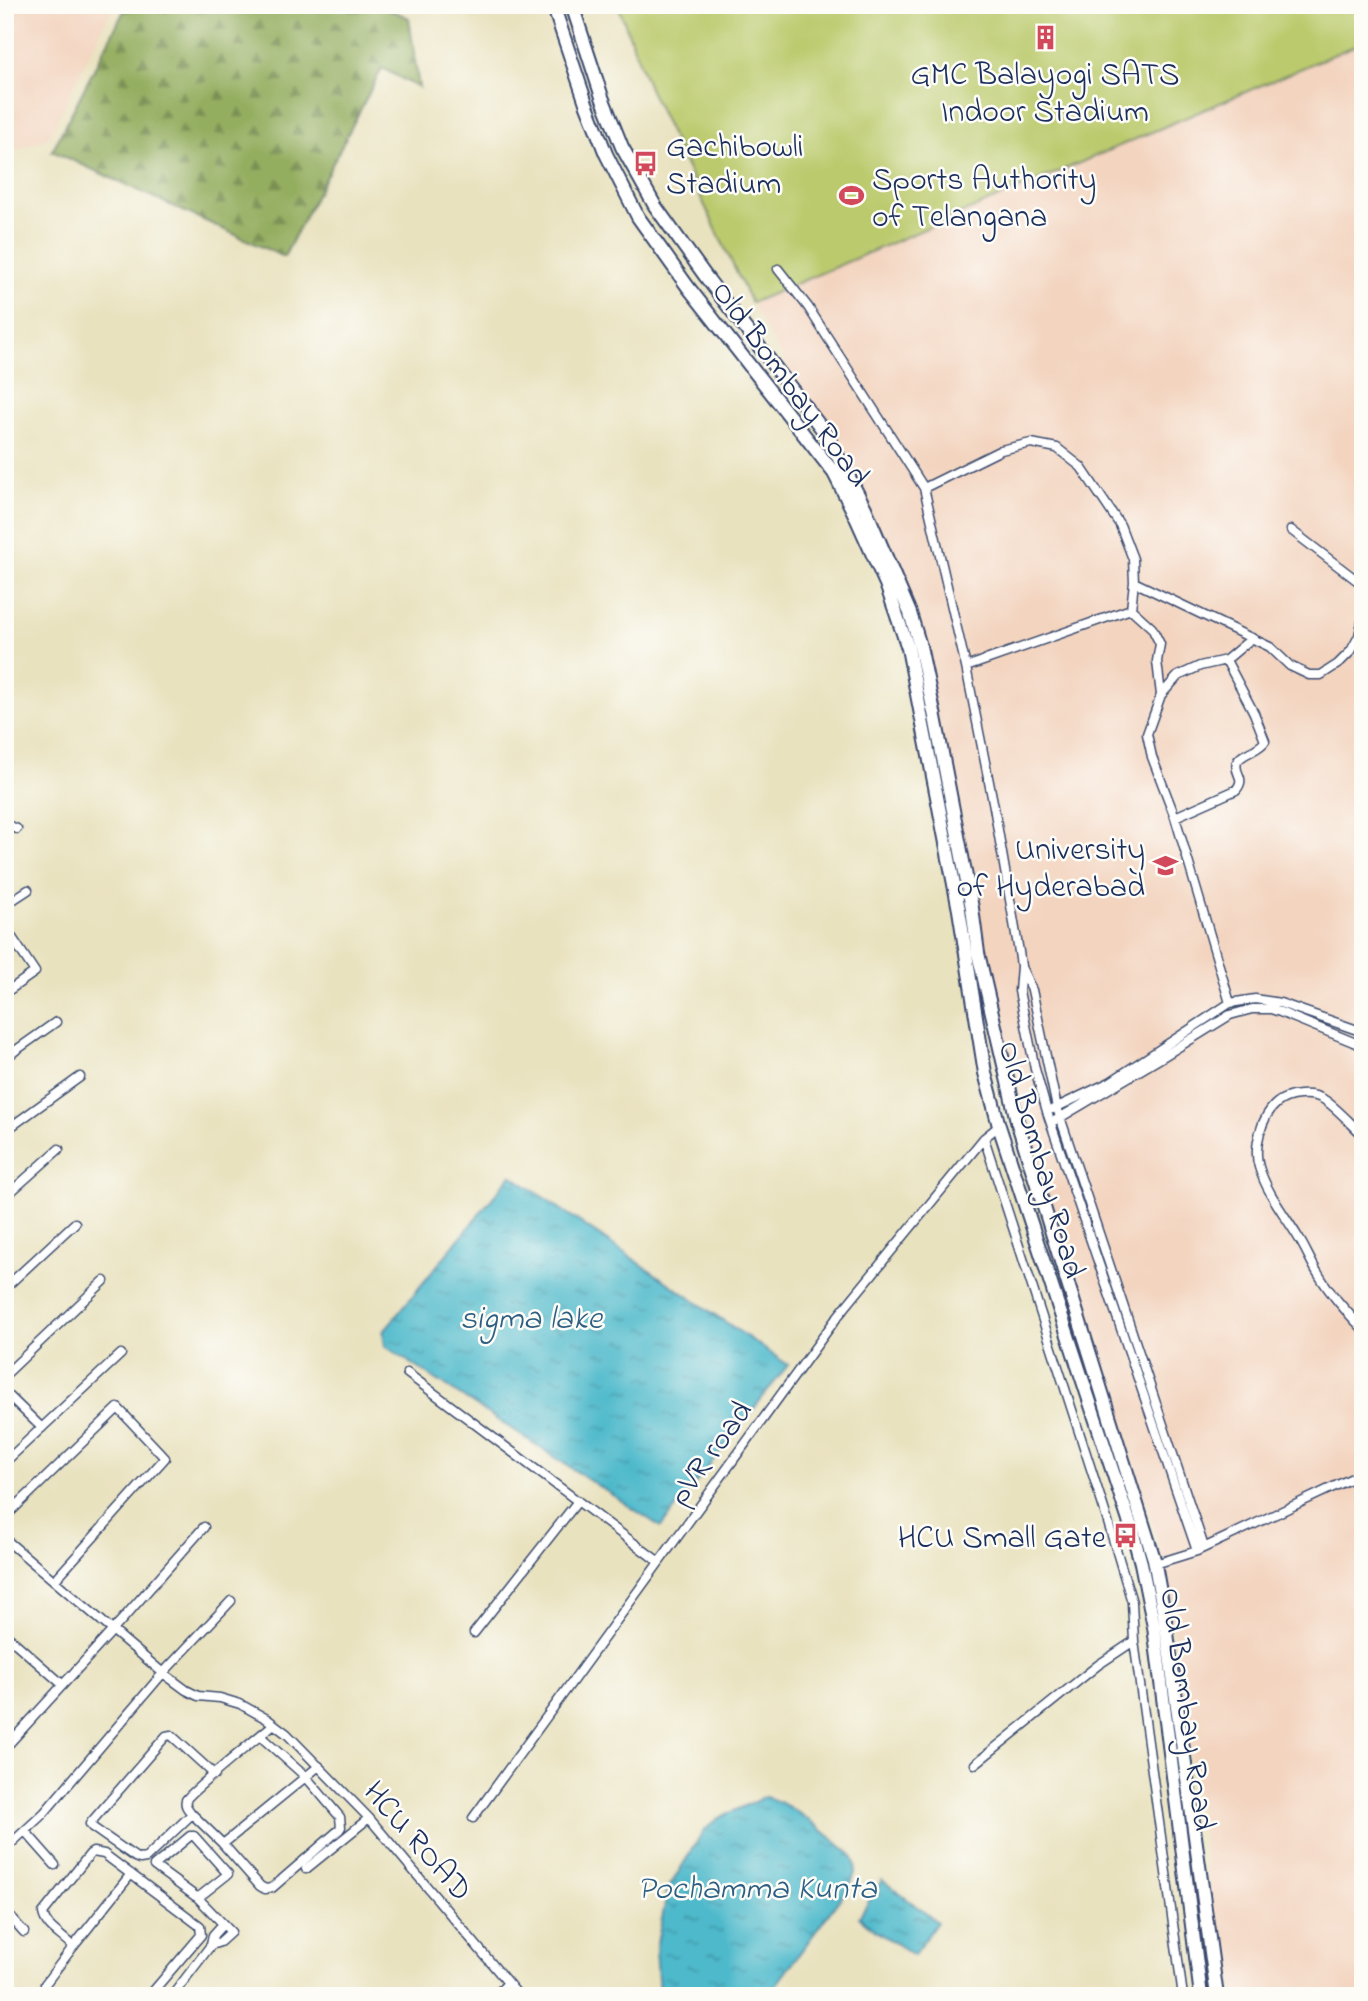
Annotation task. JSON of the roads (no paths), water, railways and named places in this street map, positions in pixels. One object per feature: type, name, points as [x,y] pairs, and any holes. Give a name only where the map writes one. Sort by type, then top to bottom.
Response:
[{"type":"main road","name":"Old Bombay Road","points":[[552,5],[586,103],[638,217],[688,287],[834,473],[886,584],[908,648],[960,910],[985,1073],[999,1126],[1127,1513],[1149,1599],[1201,1996]]},
{"type":"main road","name":"Old Bombay Road","points":[[572,5],[622,147],[655,206],[825,434],[865,508],[910,613],[935,717],[972,908],[978,953],[1017,1121],[1155,1564],[1217,1996]]},
{"type":"street","points":[[778,269],[808,307],[924,488],[966,667],[994,807],[1021,966],[1019,991],[1035,1069],[1050,1122],[1200,1549]]},
{"type":"street","points":[[924,488],[1001,450],[1031,443],[1057,448],[1081,467],[1120,525],[1133,559],[1135,582],[1131,609]]},
{"type":"street","points":[[1291,530],[1363,585]]},
{"type":"street","points":[[1135,582],[1270,647],[1290,666],[1309,675],[1321,675],[1351,651],[1359,636],[1363,618]]},
{"type":"street","points":[[966,667],[1131,609]]},
{"type":"street","points":[[1131,609],[1152,628],[1160,644],[1157,661],[1161,695]]},
{"type":"street","points":[[1230,1003],[1175,817],[1148,744],[1147,734],[1161,695],[1178,676],[1200,666],[1226,660],[1252,638]]},
{"type":"street","points":[[1175,817],[1240,787],[1237,762],[1260,748],[1265,741],[1254,713],[1226,660]]},
{"type":"street","points":[[5,824],[18,829]]},
{"type":"street","points":[[5,905],[28,890]]},
{"type":"street","points":[[5,927],[35,972],[5,993]]},
{"type":"street","points":[[1021,966],[1032,990],[1061,1118],[1200,1549]]},
{"type":"street","points":[[1047,1111],[1110,1082],[1230,1003],[1255,999],[1280,1003],[1363,1032]]},
{"type":"street","points":[[1050,1122],[1061,1118],[1230,1015],[1252,1009],[1271,1009],[1363,1046]]},
{"type":"street","points":[[5,1058],[56,1022]]},
{"type":"street","points":[[5,1131],[80,1077]]},
{"type":"street","points":[[1363,1135],[1323,1099],[1305,1095],[1292,1096],[1277,1103],[1264,1122],[1256,1150],[1261,1173],[1273,1199],[1318,1273],[1340,1304],[1363,1329]]},
{"type":"street","name":"pVR road","points":[[473,1818],[838,1316],[984,1139],[999,1126]]},
{"type":"street","points":[[984,1139],[1132,1602],[1134,1641],[1183,1996]]},
{"type":"street","points":[[5,1197],[59,1149]]},
{"type":"street","points":[[5,1288],[75,1223]]},
{"type":"street","points":[[5,1375],[104,1281]]},
{"type":"street","points":[[5,1462],[121,1354]]},
{"type":"street","points":[[407,1373],[659,1562]]},
{"type":"street","points":[[5,1392],[42,1428]]},
{"type":"street","points":[[5,1517],[118,1408],[165,1458],[54,1581]]},
{"type":"street","points":[[1155,1564],[1200,1549],[1363,1473]]},
{"type":"street","points":[[474,1633],[578,1501]]},
{"type":"street","points":[[7,1743],[113,1630],[204,1527]]},
{"type":"street","name":"HCU ROAD","points":[[5,1539],[186,1690],[198,1696],[220,1698],[240,1704],[287,1734],[369,1818],[519,1996]]},
{"type":"street","points":[[5,1849],[53,1803],[163,1673],[231,1601]]},
{"type":"street","points":[[5,1634],[62,1684]]},
{"type":"street","points":[[975,1764],[1097,1665],[1134,1641]]},
{"type":"street","points":[[260,1736],[306,1777],[341,1816],[341,1827],[272,1888],[265,1889],[192,1814],[186,1807],[186,1801],[215,1774],[274,1724]]},
{"type":"street","points":[[192,1814],[146,1858],[140,1859],[90,1824],[166,1736],[171,1735],[215,1774]]},
{"type":"street","points":[[223,1844],[319,1766]]},
{"type":"street","points":[[306,1869],[369,1818]]},
{"type":"street","points":[[24,1831],[55,1866]]},
{"type":"street","points":[[197,1897],[228,1874],[194,1836],[190,1836],[154,1866],[197,1897],[231,1932],[220,1942],[211,1945]]},
{"type":"street","points":[[72,1947],[46,1922],[43,1913],[90,1854],[104,1854],[200,1926],[201,1935],[151,1995]]},
{"type":"street","points":[[51,1996],[45,1984],[131,1874]]},
{"type":"street","points":[[5,1911],[24,1932]]},
{"type":"street","points":[[161,1981],[173,1994],[211,1945],[213,1935],[223,1924]]},
{"type":"street","points":[[495,1996],[509,1983]]},
{"type":"water","name":"sigma lake","points":[[511,1175],[788,1365],[661,1527],[385,1346],[383,1332]]},
{"type":"water","name":"Pochamma Kunta","points":[[765,1797],[798,1813],[851,1854],[855,1870],[850,1885],[768,1996],[659,1996],[656,1948],[668,1889],[703,1832],[718,1818]]},
{"type":"water","points":[[882,1880],[937,1922],[914,1955],[874,1930],[859,1917]]},
{"type":"place","name":"GMC Balayogi SATS Indoor Stadium","points":[[1045,37]]},
{"type":"place","name":"Gachibowli Stadium","points":[[646,163]]},
{"type":"place","name":"Sports Authority of Telangana","points":[[852,196]]},
{"type":"place","name":"University of Hyderabad","points":[[1165,866]]},
{"type":"place","name":"HCU Small Gate","points":[[1126,1536]]}]
